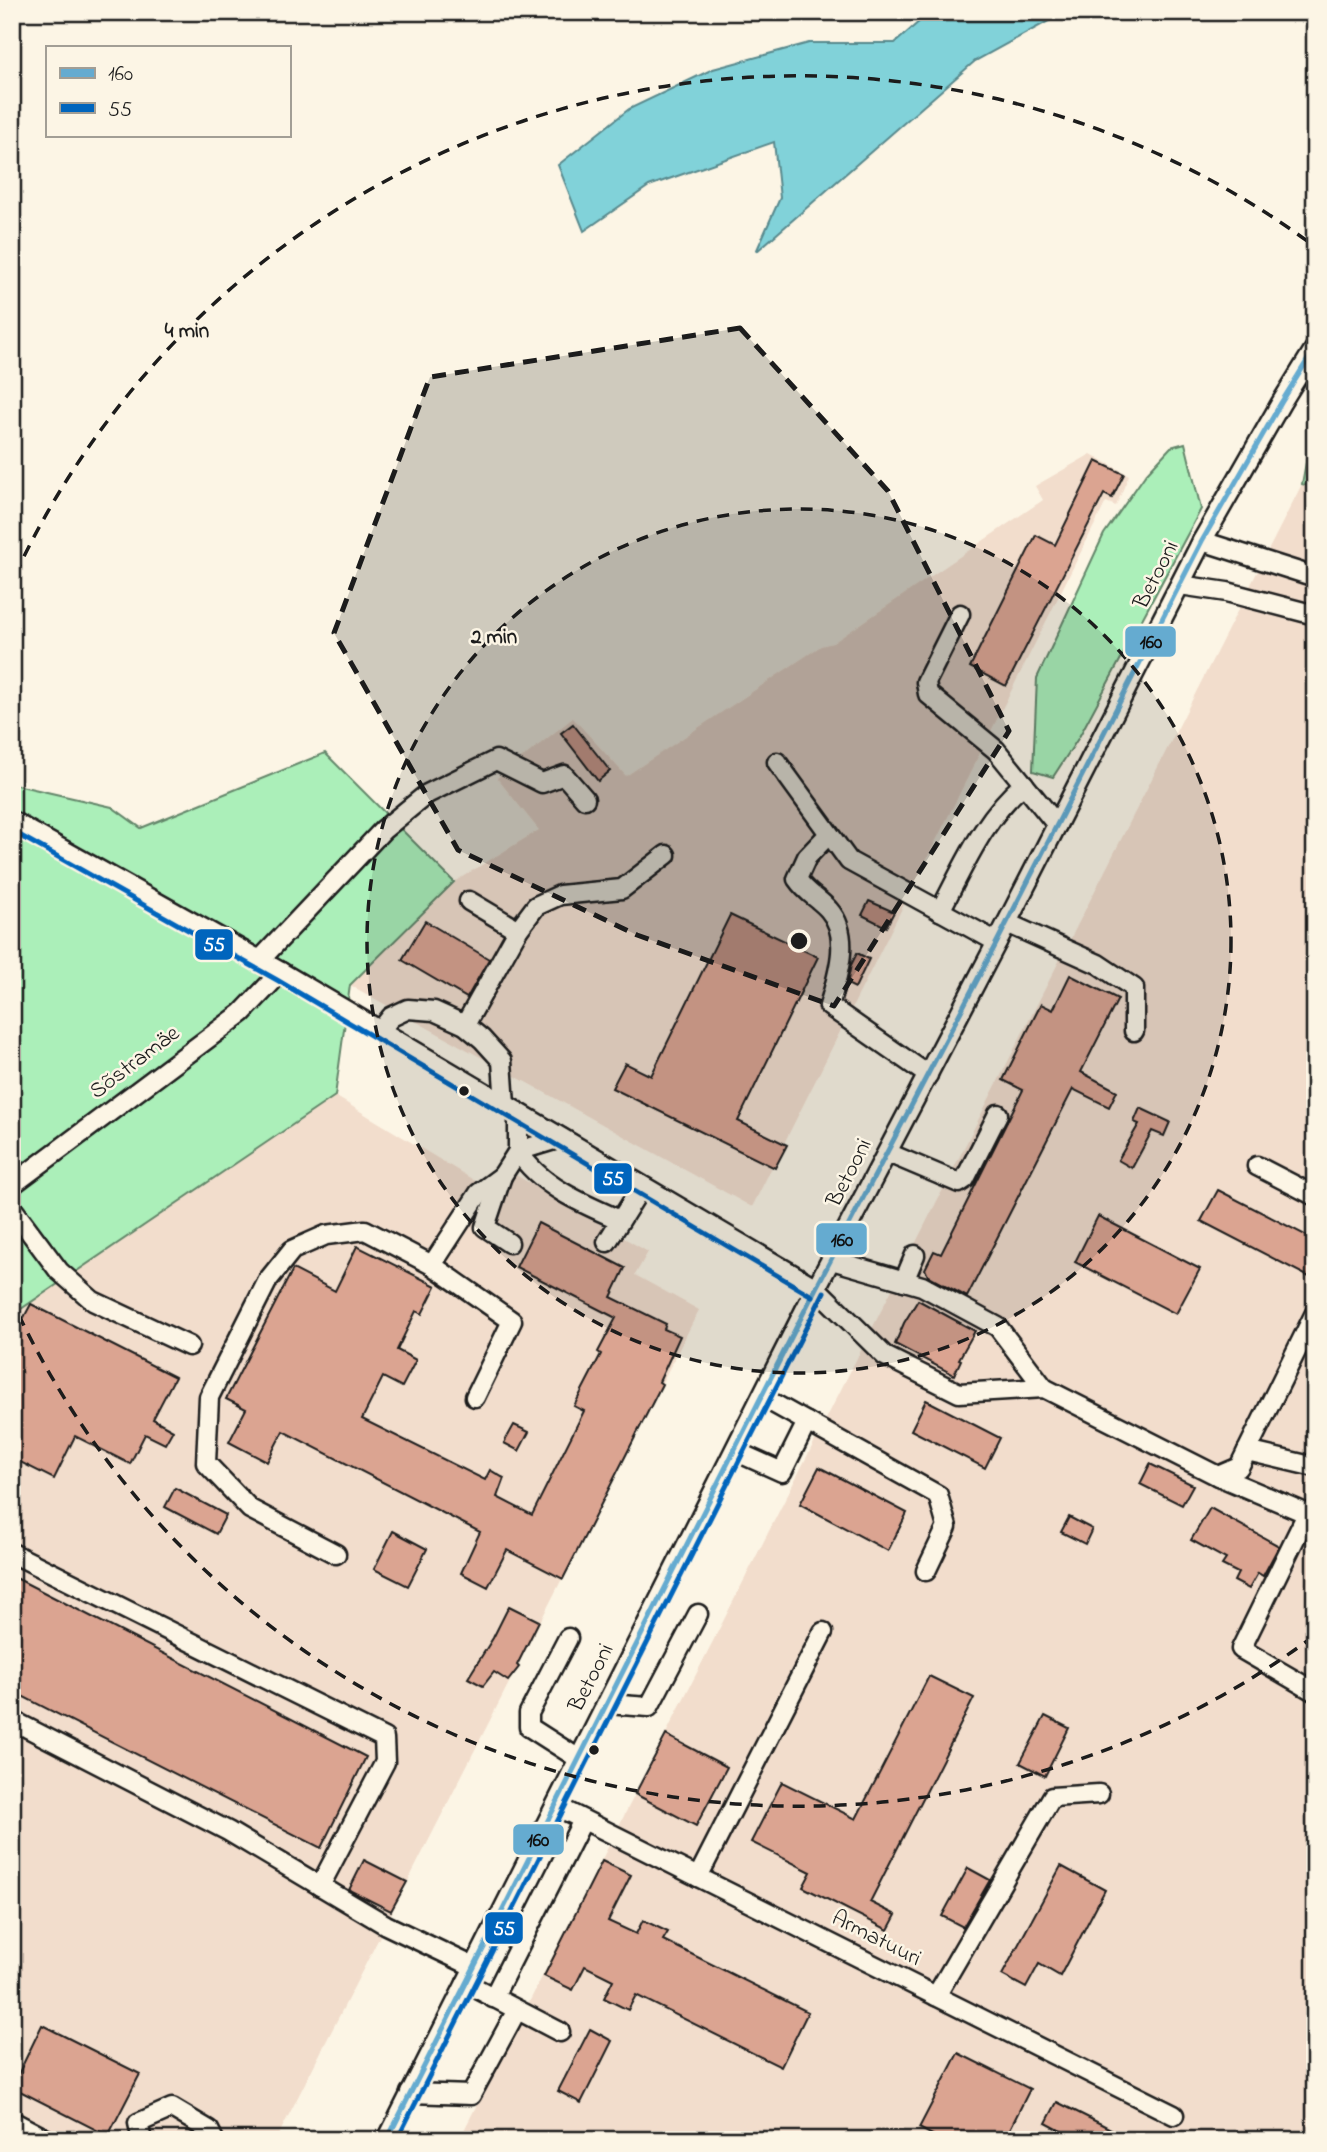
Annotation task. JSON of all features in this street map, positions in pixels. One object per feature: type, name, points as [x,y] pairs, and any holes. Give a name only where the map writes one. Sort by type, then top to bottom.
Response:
[{"type":"street","name":"Betooni","points":[[387,2140],[816,1288],[1007,923],[1202,541],[1315,348]]},
{"type":"street","points":[[1202,541],[1315,578]]},
{"type":"street","points":[[1180,584],[1227,592],[1315,615]]},
{"type":"street","points":[[960,614],[926,682],[928,694],[996,750],[1057,824]]},
{"type":"street","points":[[260,960],[383,830],[427,794],[496,760],[542,783],[564,775],[585,799]]},
{"type":"street","points":[[777,762],[849,862],[997,942]]},
{"type":"street","points":[[940,911],[985,827],[1008,797],[1024,784]]},
{"type":"street","points":[[12,821],[281,972],[816,1288],[885,1356],[959,1393],[1044,1388]]},
{"type":"street","points":[[829,834],[807,857],[797,879],[805,891],[829,910],[840,931],[840,964],[829,1006],[928,1074]]},
{"type":"street","points":[[466,1025],[518,930],[536,906],[560,895],[622,889],[666,855]]},
{"type":"street","points":[[470,901],[518,930]]},
{"type":"street","points":[[1007,923],[1098,964],[1134,988],[1134,1031]]},
{"type":"street","name":"Sõstramäe","points":[[12,1185],[242,1013],[281,972]]},
{"type":"street","points":[[380,1031],[391,1017],[408,1009],[434,1011],[466,1025],[482,1038],[502,1061],[518,1151],[528,1166],[548,1182],[591,1208],[620,1220]]},
{"type":"street","points":[[888,1153],[959,1183],[965,1180],[998,1114]]},
{"type":"street","points":[[509,1243],[485,1227],[502,1176],[518,1151],[561,1138]]},
{"type":"street","points":[[1258,1166],[1315,1196]]},
{"type":"street","points":[[432,1265],[478,1193],[502,1176]]},
{"type":"street","points":[[607,1242],[642,1186]]},
{"type":"street","points":[[12,1208],[59,1272],[93,1301],[189,1346]]},
{"type":"street","points":[[336,1554],[250,1509],[206,1463],[209,1398],[268,1280],[292,1250],[326,1235],[365,1230],[432,1265],[512,1321],[475,1397]]},
{"type":"street","points":[[904,1281],[915,1255]]},
{"type":"street","points":[[832,1260],[922,1286],[998,1327],[1044,1388],[1218,1476],[1311,1516],[1241,1649],[1315,1692]]},
{"type":"street","points":[[1218,1476],[1239,1467],[1315,1313]]},
{"type":"street","points":[[762,1397],[938,1495],[947,1527],[926,1571]]},
{"type":"street","points":[[735,1451],[782,1472],[807,1422]]},
{"type":"street","points":[[1247,1451],[1315,1467]]},
{"type":"street","points":[[12,1553],[384,1738],[385,1762],[320,1885]]},
{"type":"street","points":[[607,1704],[649,1707],[698,1614]]},
{"type":"street","points":[[698,1877],[822,1632]]},
{"type":"street","points":[[568,1638],[529,1713],[529,1727],[579,1759]]},
{"type":"street","points":[[12,1720],[228,1831],[470,1975],[494,1998],[560,2032]]},
{"type":"street","points":[[936,1996],[1052,1797],[1099,1794]]},
{"type":"street","name":"Armatuuri","points":[[556,1806],[1174,2115]]},
{"type":"street","points":[[494,1998],[583,1819]]},
{"type":"street","points":[[410,2093],[471,2095],[517,2010]]},
{"type":"street","points":[[142,2140],[138,2123],[172,2108],[209,2130],[214,2140]]},
{"type":"street","points":[[12,2121],[48,2140]]},
{"type":"highlighted area","points":[[740,328],[888,491],[1009,731],[834,1006],[637,935],[458,850],[334,633],[430,377]]},
{"type":"shaded area","points":[[1091,454],[1129,475],[1116,506],[1106,502],[752,1207],[350,985],[454,882],[539,830],[497,778],[573,718],[626,776],[821,646],[833,643],[1043,500],[1035,486]]},
{"type":"shaded area","points":[[1302,484],[1315,488],[1315,2140],[459,2140]]},
{"type":"shaded area","points":[[335,1096],[490,1190],[502,1167],[648,1252],[635,1275],[699,1310],[276,2140],[12,2140],[12,1315]]},
{"type":"green space","points":[[1315,414],[1315,488],[1302,484]]},
{"type":"green space","points":[[1185,443],[1201,509],[1079,737],[1053,777],[1033,771],[1037,678],[1104,534],[1146,474],[1171,447]]},
{"type":"green space","points":[[325,753],[454,882],[350,985],[335,1096],[12,1315],[12,784],[112,807],[141,828]]},
{"type":"water","points":[[930,12],[1065,12],[975,61],[756,252],[780,198],[774,142],[649,186],[584,231],[558,165],[629,109],[713,69],[809,43],[895,43]]},
{"type":"building","points":[[1096,461],[1124,474],[1112,498],[1104,494],[1006,686],[970,667],[1036,535],[1055,545]]},
{"type":"building","points":[[573,724],[610,771],[598,781],[561,733]]},
{"type":"building","points":[[869,901],[894,912],[886,927],[862,915]]},
{"type":"building","points":[[730,915],[818,957],[738,1121],[787,1145],[775,1168],[612,1088],[625,1063],[651,1076]]},
{"type":"building","points":[[425,921],[489,959],[467,998],[402,960]]},
{"type":"building","points":[[857,953],[869,959],[855,988],[847,984]]},
{"type":"building","points":[[1070,975],[1118,999],[1081,1072],[1117,1091],[1109,1107],[1073,1089],[967,1297],[928,1276],[925,1269],[934,1251],[941,1254],[1023,1090],[1003,1080],[1041,1004],[1053,1010]]},
{"type":"building","points":[[1140,1108],[1170,1122],[1164,1136],[1152,1131],[1132,1168],[1118,1160],[1139,1124],[1134,1122]]},
{"type":"building","points":[[1218,1190],[1315,1240],[1315,1280],[1201,1221]]},
{"type":"building","points":[[1098,1216],[1200,1269],[1176,1314],[1075,1262]]},
{"type":"building","points":[[538,1223],[625,1268],[611,1297],[666,1324],[664,1329],[680,1336],[659,1382],[662,1384],[563,1579],[507,1550],[488,1587],[461,1573],[480,1532],[283,1431],[267,1462],[229,1442],[246,1409],[226,1399],[293,1269],[335,1291],[357,1246],[436,1286],[422,1314],[416,1311],[397,1350],[416,1360],[402,1387],[383,1377],[362,1419],[485,1480],[490,1470],[504,1478],[497,1497],[532,1515],[584,1411],[574,1406],[616,1318],[516,1267]]},
{"type":"building","points":[[918,1300],[975,1331],[959,1359],[961,1360],[954,1375],[895,1344]]},
{"type":"building","points":[[31,1304],[175,1377],[153,1419],[173,1430],[165,1444],[145,1434],[130,1464],[75,1436],[54,1479],[12,1458],[12,1340]]},
{"type":"building","points":[[926,1400],[1000,1438],[985,1468],[911,1430]]},
{"type":"building","points":[[514,1425],[529,1432],[519,1451],[504,1443]]},
{"type":"building","points":[[1150,1464],[1193,1485],[1182,1505],[1140,1484]]},
{"type":"building","points":[[819,1467],[907,1513],[888,1551],[800,1504]]},
{"type":"building","points":[[175,1488],[226,1515],[216,1534],[165,1507]]},
{"type":"building","points":[[1210,1508],[1279,1546],[1263,1576],[1258,1573],[1249,1589],[1234,1581],[1238,1573],[1222,1565],[1226,1559],[1191,1540]]},
{"type":"building","points":[[1069,1517],[1092,1529],[1085,1544],[1061,1532]]},
{"type":"building","points":[[393,1531],[427,1549],[408,1586],[374,1569]]},
{"type":"building","points":[[12,1576],[366,1757],[321,1848],[12,1691]]},
{"type":"building","points":[[509,1606],[539,1621],[517,1665],[519,1667],[508,1681],[494,1672],[483,1686],[468,1678]]},
{"type":"building","points":[[929,1676],[974,1698],[870,1902],[896,1915],[888,1930],[803,1887],[811,1872],[751,1842],[782,1782],[856,1819]]},
{"type":"building","points":[[1045,1716],[1069,1728],[1045,1776],[1020,1763]]},
{"type":"building","points":[[666,1735],[727,1767],[696,1826],[635,1794]]},
{"type":"building","points":[[364,1860],[407,1882],[391,1911],[349,1890]]},
{"type":"building","points":[[602,1861],[631,1875],[608,1921],[636,1934],[643,1920],[668,1932],[663,1940],[808,2012],[781,2067],[636,1995],[628,2010],[604,1998],[613,1980],[585,1966],[573,1990],[544,1976]]},
{"type":"building","points":[[1061,1866],[1105,1890],[1060,1976],[1039,1964],[1026,1988],[1002,1975]]},
{"type":"building","points":[[968,1868],[990,1880],[963,1927],[942,1916]]},
{"type":"building","points":[[42,2025],[140,2074],[108,2136],[12,2087]]},
{"type":"building","points":[[590,2029],[612,2041],[581,2103],[558,2091]]},
{"type":"building","points":[[958,2053],[1030,2089],[1010,2129],[1031,2140],[942,2140],[919,2128]]},
{"type":"building","points":[[1057,2102],[1132,2140],[1059,2140],[1063,2132],[1046,2123]]},
{"type":"transit line","name":"160","points":[[387,2140],[816,1288],[1202,541],[1315,348]]},
{"type":"transit line","name":"55","points":[[12,831],[277,980],[812,1296]]},
{"type":"transit line","name":"55","points":[[397,2140],[824,1292]]}]
